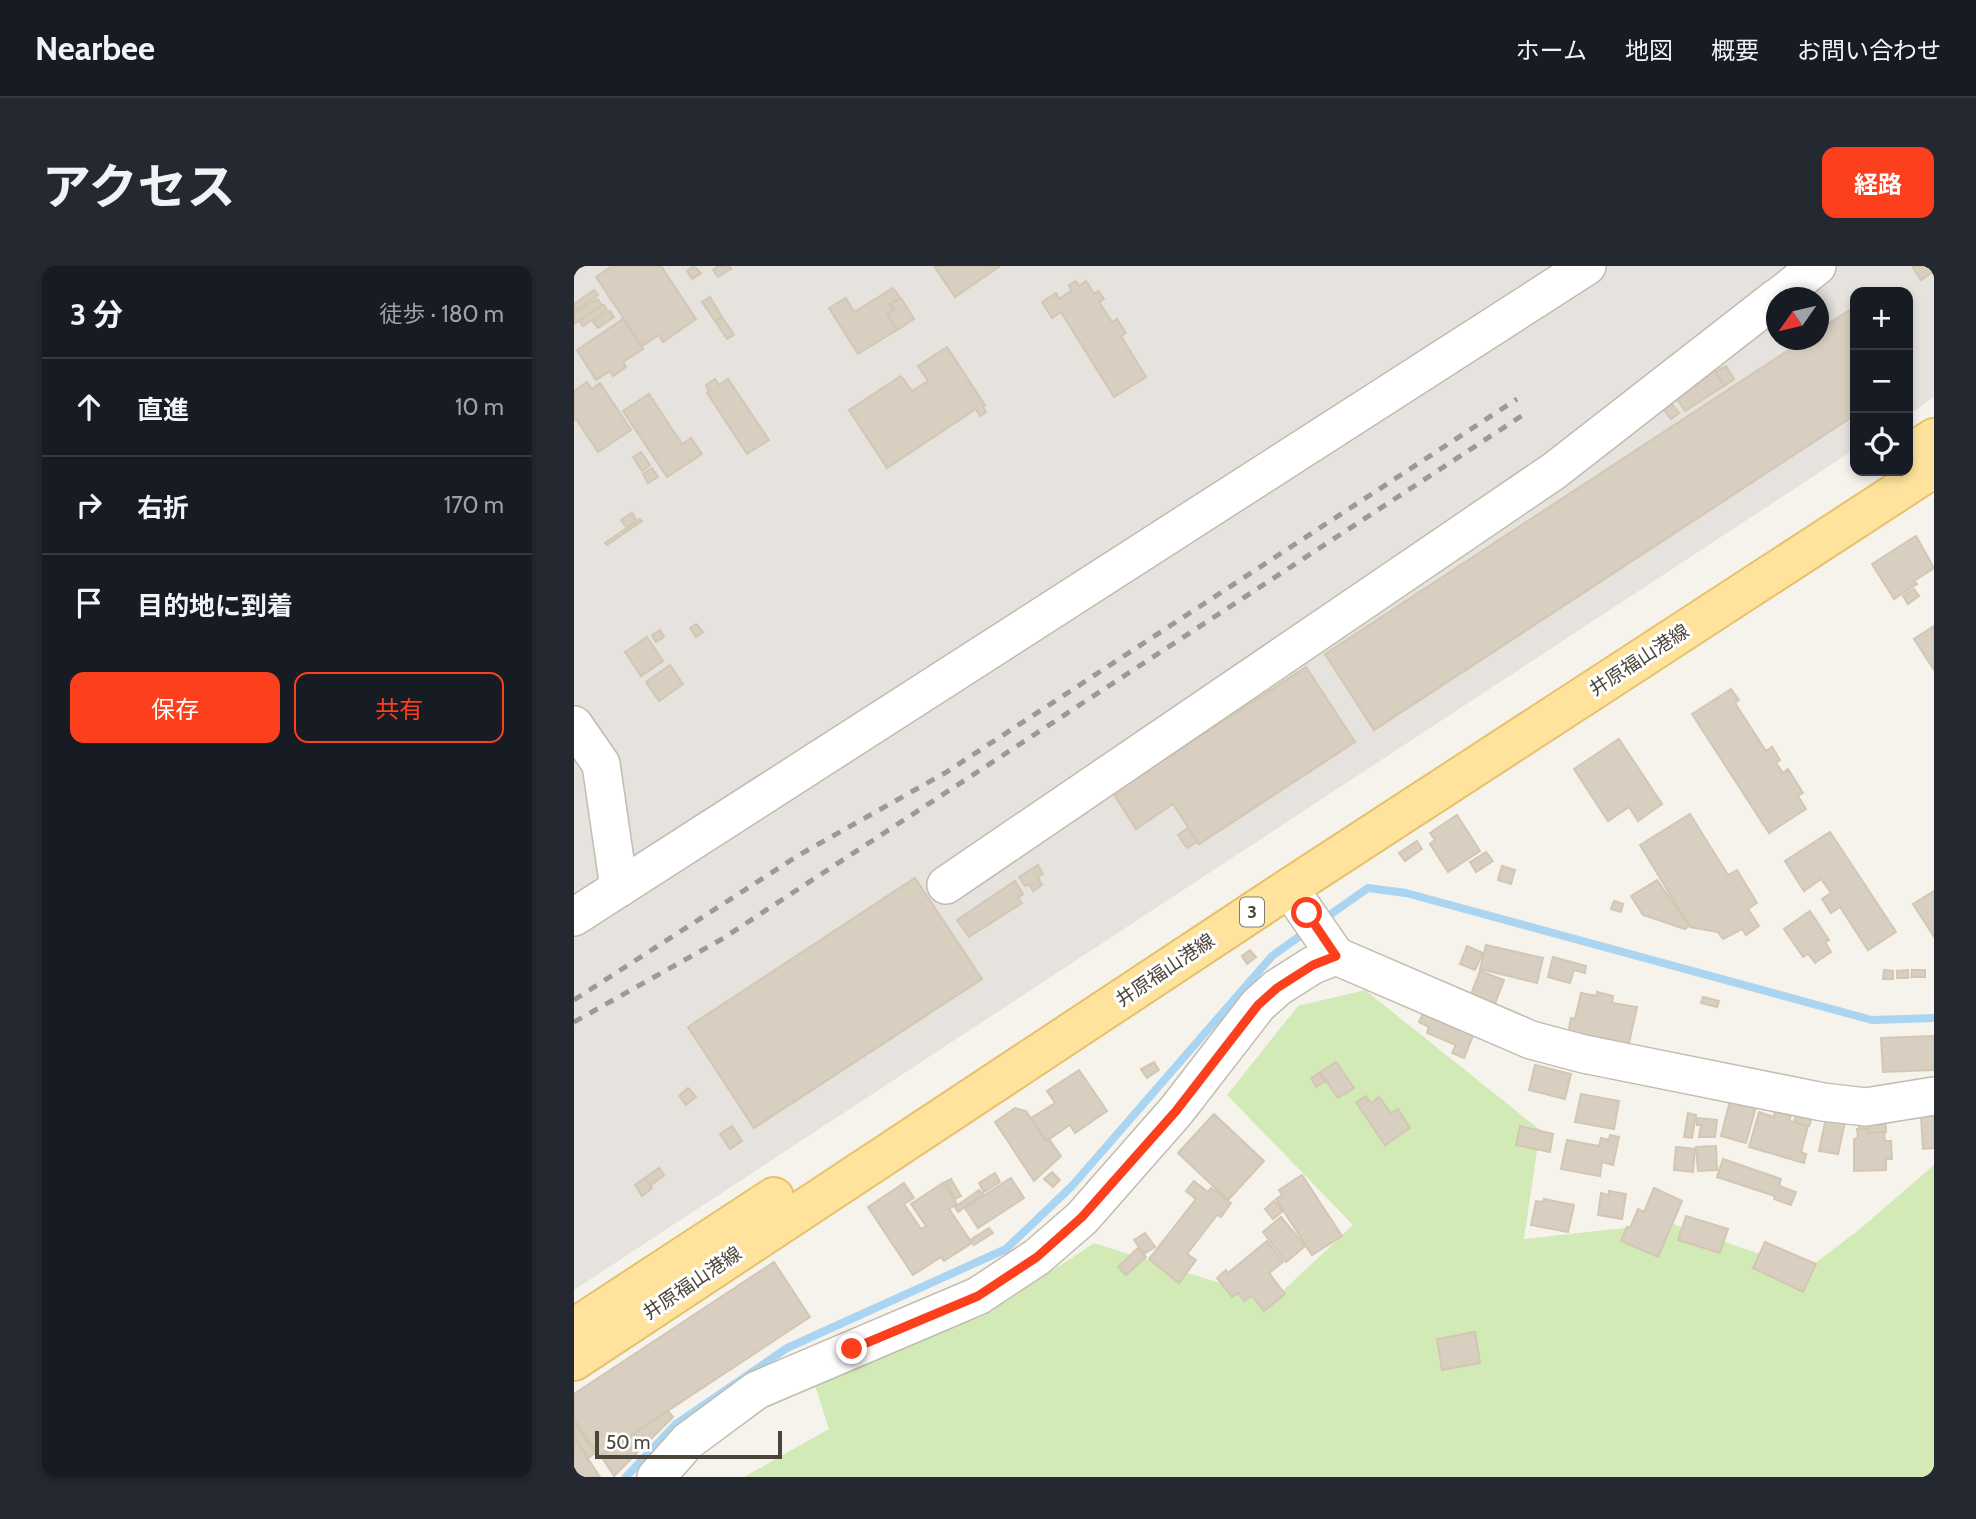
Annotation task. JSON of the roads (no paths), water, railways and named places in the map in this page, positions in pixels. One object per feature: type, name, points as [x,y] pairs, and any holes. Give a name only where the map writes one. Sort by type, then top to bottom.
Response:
[{"type":"main road","points":[[1913,452],[1934,438]]},
{"type":"main road","name":"井原福山港線","points":[[574,1361],[1298,900],[1934,468]]},
{"type":"main road","name":"井原福山港線","points":[[574,1328],[1876,476]]},
{"type":"street","points":[[574,917],[1587,266]]},
{"type":"street","points":[[1791,287],[1817,266]]},
{"type":"street","points":[[946,886],[1554,471],[1766,307]]},
{"type":"street","points":[[574,725],[601,764],[619,888]]},
{"type":"street","points":[[1298,900],[1333,950],[1531,1040],[1584,1054],[1823,1102],[1866,1107],[1934,1096]]},
{"type":"street","points":[[656,1477],[688,1441],[757,1390],[978,1296],[1037,1257],[1100,1198],[1176,1111],[1258,1005],[1277,988],[1333,950]]},
{"type":"waterway","points":[[1324,919],[1368,888],[1406,893],[1872,1020],[1934,1018]]},
{"type":"waterway","points":[[626,1477],[676,1424],[787,1348],[1006,1249],[1072,1186],[1272,956],[1307,931]]},
{"type":"railway","points":[[574,1000],[799,855],[945,773],[1517,399]]},
{"type":"railway","points":[[574,1022],[722,939],[1526,413]]}]
